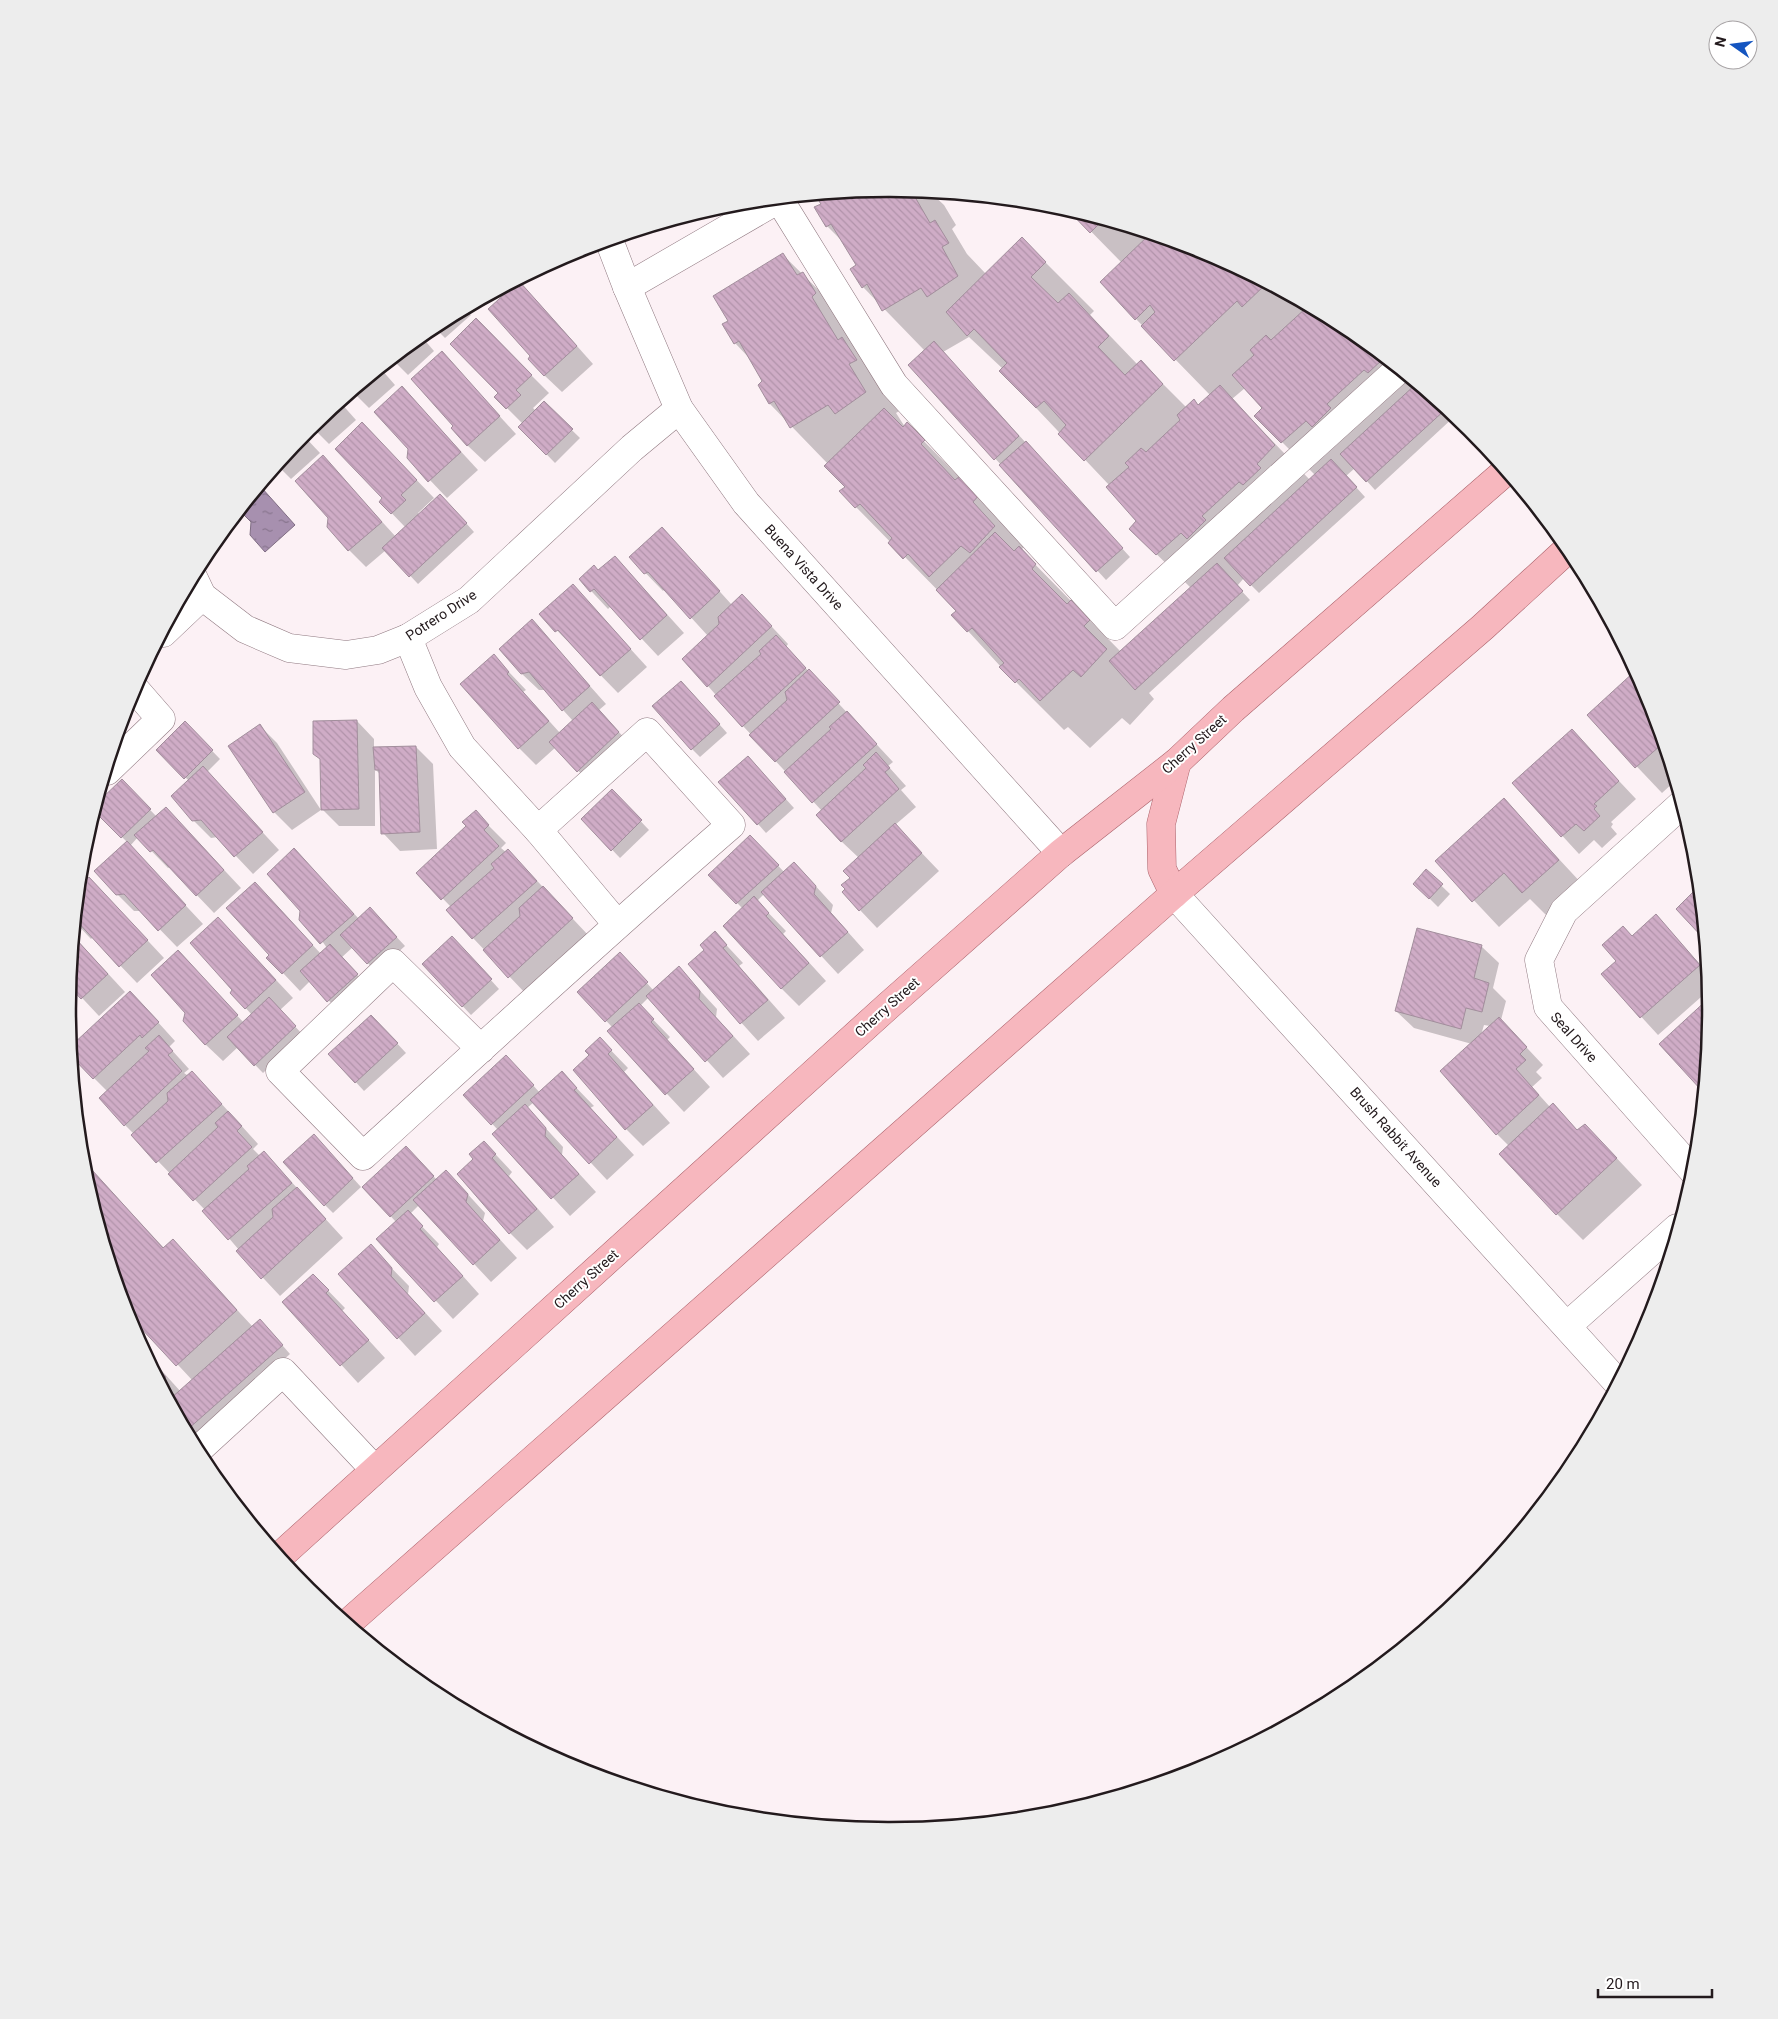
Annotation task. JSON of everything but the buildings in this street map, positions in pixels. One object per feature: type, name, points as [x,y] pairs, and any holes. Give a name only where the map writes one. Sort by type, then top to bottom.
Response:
[{"type":"main road","name":"Cherry Street","points":[[284,1552],[888,1006],[1061,853],[1177,762],[1233,709],[1501,475]]},
{"type":"main road","points":[[352,1620],[1174,894],[1475,634],[1562,554]]},
{"type":"main road","points":[[1174,894],[1162,869],[1161,824],[1177,762]]},
{"type":"street","points":[[782,204],[894,385],[1115,626],[1394,373]]},
{"type":"street","points":[[626,287],[766,207]]},
{"type":"street","name":"Buena Vista Drive","points":[[611,246],[626,287],[679,409],[746,503],[1061,853]]},
{"type":"street","name":"Potrero Drive","points":[[198,587],[245,629],[289,648],[346,655],[378,650],[408,638],[469,600],[632,448],[679,409]]},
{"type":"street","points":[[183,607],[198,587]]},
{"type":"street","points":[[408,638],[428,687],[462,747],[538,830],[618,924]]},
{"type":"street","points":[[114,764],[161,719],[140,694]]},
{"type":"street","points":[[481,1048],[393,963],[280,1071],[363,1156],[618,924],[731,825],[647,732],[538,830]]},
{"type":"street","name":"Seal Drive","points":[[1676,809],[1564,911],[1539,960],[1548,1007],[1687,1164]]},
{"type":"street","name":"Brush Rabbit Avenue","points":[[1174,894],[1568,1325],[1613,1378]]},
{"type":"street","points":[[1568,1325],[1670,1234]]},
{"type":"street","points":[[203,1445],[284,1372],[375,1470]]},
{"type":"water","points":[[264,491],[295,525],[265,552],[250,535],[251,522],[244,515]]}]
